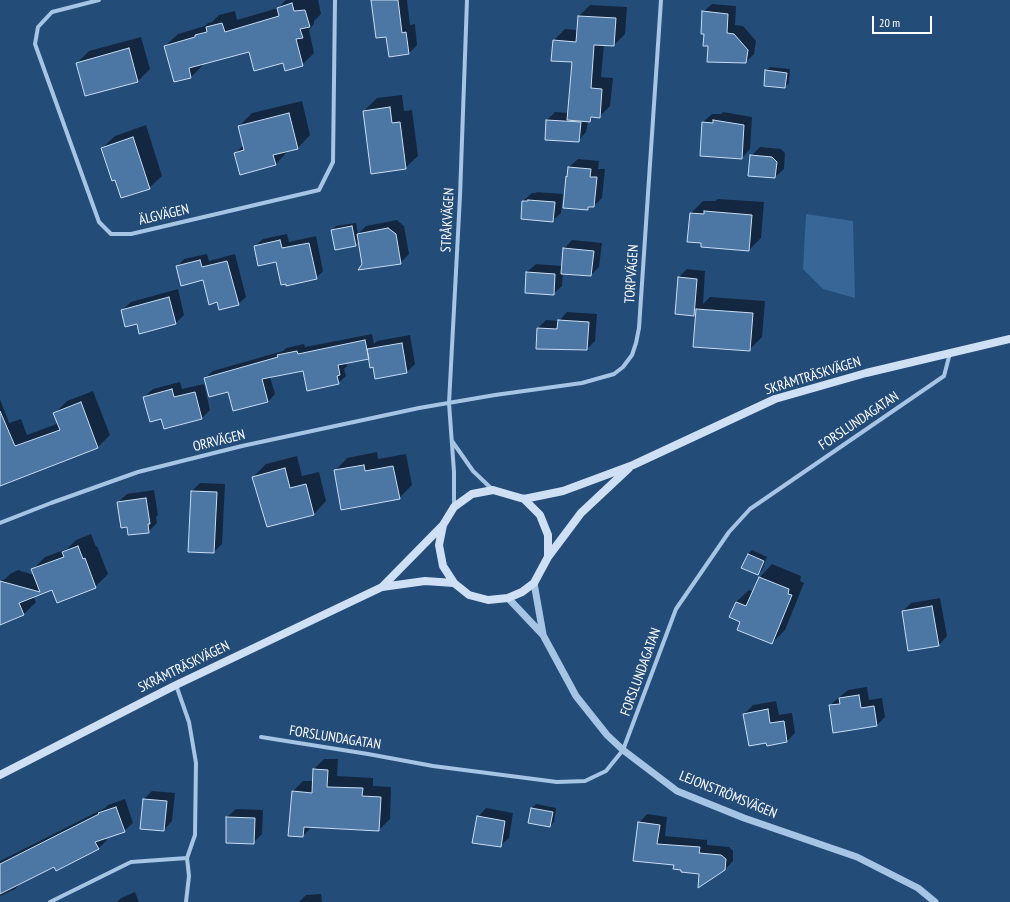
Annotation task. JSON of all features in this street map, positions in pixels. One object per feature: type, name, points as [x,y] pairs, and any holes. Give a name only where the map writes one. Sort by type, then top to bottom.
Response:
[{"type":"main road","name":"SKRÅMTRÄSKVÄGEN","points":[[524,499],[563,491],[633,465],[776,399],[866,372],[1010,338]]},
{"type":"main road","name":"SKRÅMTRÄSKVÄGEN","points":[[548,557],[581,513],[633,465]]},
{"type":"main road","points":[[494,490],[524,499],[540,514],[548,535],[548,557],[534,582],[522,592],[508,598],[488,600],[470,594],[454,583],[443,566],[439,545],[442,525],[454,507],[472,494],[494,490]]},
{"type":"main road","name":"SKRÅMTRÄSKVÄGEN","points":[[382,587],[442,525]]},
{"type":"main road","name":"SKRÅMTRÄSKVÄGEN","points":[[0,775],[176,685],[382,587],[425,581],[454,583]]},
{"type":"street","name":"ÄLGVÄGEN","points":[[99,0],[52,12],[38,27],[35,44],[99,222],[111,234],[131,234],[318,190],[333,162],[335,0]]},
{"type":"street","name":"STRÅKVÄGEN","points":[[454,507],[454,472],[449,403],[460,196],[467,0]]},
{"type":"street","name":"TORPVÄGEN","points":[[449,403],[494,395],[582,383],[614,374],[623,367],[632,355],[639,328],[662,0]]},
{"type":"street","name":"FORSLUNDAGATAN","points":[[261,737],[433,766],[557,782],[585,781],[606,770],[623,750],[676,609],[729,532],[750,509],[944,376],[950,352]]},
{"type":"street","name":"ORRVÄGEN","points":[[0,523],[138,472],[242,446],[419,408],[449,403]]},
{"type":"street","name":"STRÅKVÄGEN","points":[[452,441],[473,472],[494,490]]},
{"type":"street","name":"LEJONSTRÖMSVÄGEN","points":[[534,582],[543,635]]},
{"type":"street","name":"LEJONSTRÖMSVÄGEN","points":[[508,598],[543,635],[576,696],[608,735],[623,750],[677,791],[744,818],[856,857],[918,888],[935,902]]},
{"type":"street","points":[[176,685],[189,722],[196,763],[195,835],[187,858],[189,876],[186,902]]},
{"type":"street","points":[[50,902],[131,862],[187,858]]},
{"type":"shaded area","points":[[806,214],[853,221],[855,298],[823,289],[803,269]]},
{"type":"building","points":[[371,0],[398,0],[402,33],[406,32],[409,54],[389,57],[386,37],[376,38]]},
{"type":"building","points":[[292,3],[294,11],[305,10],[310,27],[300,29],[303,38],[296,39],[303,66],[285,71],[283,63],[254,71],[249,52],[189,68],[191,78],[174,82],[164,46],[207,32],[206,27],[222,23],[225,32],[279,16],[277,8]]},
{"type":"building","points":[[702,11],[728,14],[727,33],[734,34],[748,50],[746,63],[707,62],[708,46],[703,46],[704,34],[701,34]]},
{"type":"building","points":[[578,16],[616,18],[614,46],[594,45],[591,88],[602,89],[600,118],[591,117],[590,122],[567,120],[572,62],[551,61],[553,40],[576,42]]},
{"type":"building","points":[[129,48],[138,82],[85,96],[76,63]]},
{"type":"building","points":[[765,70],[787,73],[785,88],[764,86]]},
{"type":"building","points":[[390,107],[392,123],[400,122],[406,169],[371,174],[363,111]]},
{"type":"building","points":[[289,113],[298,149],[273,155],[276,165],[240,175],[234,153],[244,150],[238,126]]},
{"type":"building","points":[[546,120],[581,122],[579,142],[545,140]]},
{"type":"building","points":[[713,120],[744,125],[742,159],[700,156],[702,122],[713,123]]},
{"type":"building","points":[[133,137],[150,189],[121,198],[115,180],[112,181],[101,148]]},
{"type":"building","points":[[750,155],[772,157],[777,162],[775,178],[748,176]]},
{"type":"building","points":[[568,167],[591,169],[590,177],[597,177],[594,207],[588,207],[588,210],[563,208]]},
{"type":"building","points":[[522,201],[555,202],[553,222],[521,219]]},
{"type":"building","points":[[704,211],[752,215],[749,251],[701,247],[701,243],[687,242],[690,213],[704,214]]},
{"type":"building","points":[[352,226],[356,246],[335,250],[331,230]]},
{"type":"building","points":[[388,228],[396,234],[401,264],[358,270],[362,264],[357,234]]},
{"type":"building","points":[[280,240],[282,248],[309,243],[317,279],[286,286],[286,284],[281,285],[276,262],[258,266],[254,246]]},
{"type":"building","points":[[563,248],[594,251],[591,276],[561,274]]},
{"type":"building","points":[[200,260],[202,267],[227,261],[239,305],[219,310],[217,302],[209,305],[203,280],[181,286],[176,266]]},
{"type":"building","points":[[526,272],[555,274],[554,295],[525,293]]},
{"type":"building","points":[[678,277],[697,279],[694,316],[675,314]]},
{"type":"building","points":[[169,297],[176,324],[139,334],[137,324],[125,327],[121,310]]},
{"type":"building","points":[[696,309],[753,313],[750,351],[693,347]]},
{"type":"building","points":[[558,320],[589,322],[587,350],[536,349],[537,328],[557,329]]},
{"type":"building","points":[[365,340],[369,359],[338,365],[340,375],[337,376],[339,384],[307,391],[303,371],[262,379],[268,402],[233,411],[228,392],[209,397],[204,378],[278,357],[277,355],[297,351],[298,354]]},
{"type":"building","points":[[402,343],[407,373],[375,379],[373,367],[370,368],[367,349]]},
{"type":"building","points":[[172,389],[174,397],[195,392],[202,419],[164,429],[161,419],[150,422],[143,397]]},
{"type":"building","points":[[81,402],[98,448],[0,486],[0,411],[15,446],[60,430],[53,413]]},
{"type":"building","points":[[364,465],[365,471],[393,466],[400,499],[341,510],[334,470]]},
{"type":"building","points":[[285,468],[290,488],[306,484],[314,515],[267,527],[252,477]]},
{"type":"building","points":[[191,491],[217,492],[214,553],[188,552]]},
{"type":"building","points":[[146,498],[150,524],[148,524],[149,533],[128,535],[127,527],[121,528],[117,502]]},
{"type":"building","points":[[78,546],[83,559],[85,558],[96,588],[57,603],[52,590],[19,603],[24,615],[0,625],[0,581],[40,592],[31,569],[64,557],[62,552]]},
{"type":"building","points":[[748,554],[764,561],[758,575],[741,568]]},
{"type":"building","points":[[759,577],[789,589],[788,594],[792,595],[772,644],[737,630],[740,622],[729,617],[736,602],[746,606]]},
{"type":"building","points":[[932,606],[939,646],[908,651],[902,611]]},
{"type":"building","points":[[859,695],[861,708],[874,706],[877,726],[833,733],[829,705],[840,704],[839,698]]},
{"type":"building","points":[[768,709],[770,723],[784,721],[787,742],[767,746],[766,743],[749,746],[743,714]]},
{"type":"building","points":[[313,769],[328,770],[327,787],[363,788],[362,796],[381,797],[379,831],[304,827],[303,837],[288,836],[292,791],[312,793]]},
{"type":"building","points":[[143,799],[167,801],[164,831],[140,829]]},
{"type":"building","points":[[116,807],[125,832],[95,842],[99,849],[56,871],[54,867],[0,894],[0,864],[99,814],[98,813]]},
{"type":"building","points":[[531,808],[553,812],[550,827],[528,823]]},
{"type":"building","points":[[477,816],[505,821],[501,847],[472,843]]},
{"type":"building","points":[[226,817],[255,818],[254,844],[226,843]]},
{"type":"building","points":[[638,822],[660,825],[657,844],[700,847],[699,853],[721,855],[726,859],[725,870],[698,888],[699,874],[681,872],[681,870],[673,869],[674,865],[633,861]]}]
